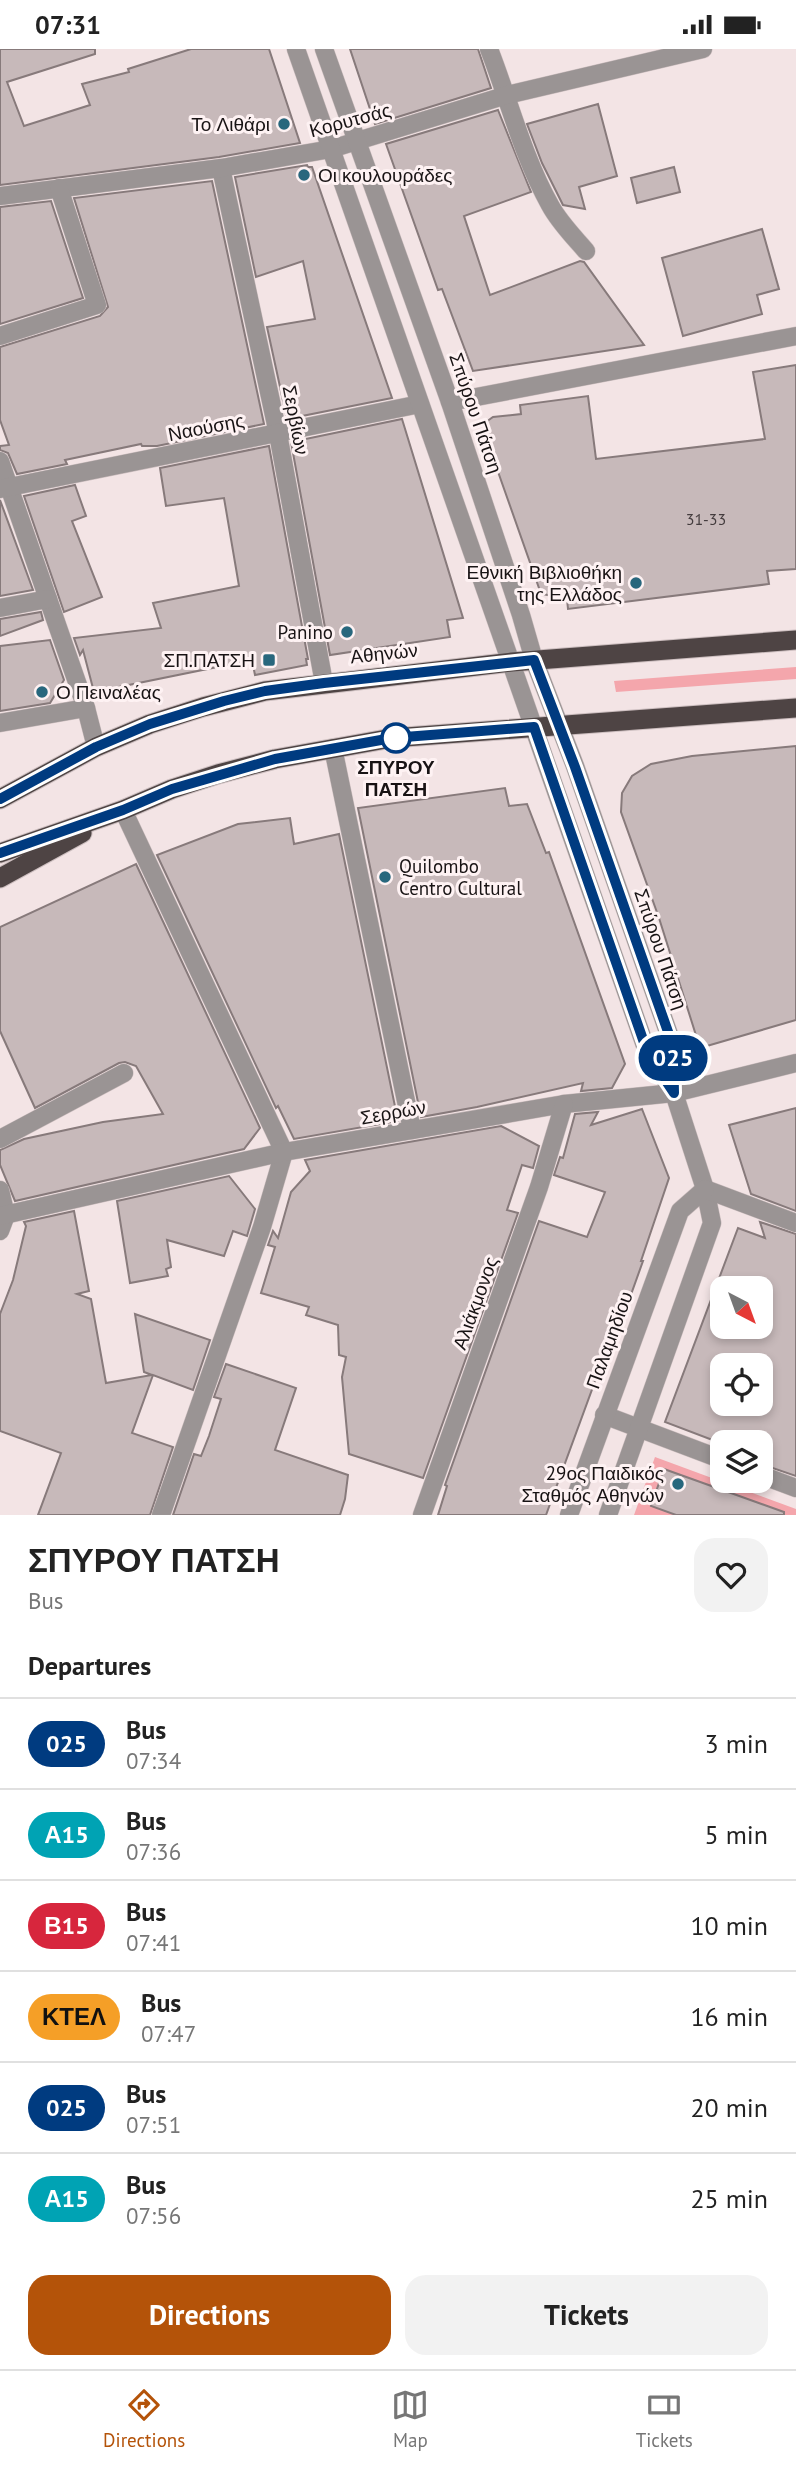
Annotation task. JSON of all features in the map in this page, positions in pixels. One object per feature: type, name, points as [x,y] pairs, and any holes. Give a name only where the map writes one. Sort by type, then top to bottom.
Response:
[{"type":"highway","name":"Αθηνών","points":[[0,799],[96,747],[150,724],[265,691],[512,662],[796,640]]},
{"type":"highway","points":[[0,853],[218,774],[333,748],[392,738],[796,708]]},
{"type":"highway","points":[[0,879],[123,810]]},
{"type":"street","points":[[296,49],[648,1054],[674,1093],[705,1189],[712,1223],[608,1515]]},
{"type":"street","name":"Σπύρου Πάτση","points":[[324,49],[450,402],[522,615],[534,660],[575,767],[673,1046],[674,1093]]},
{"type":"street","points":[[489,49],[544,193],[556,214],[586,251]]},
{"type":"street","name":"Κορυτσάς","points":[[0,195],[220,168],[331,149],[507,95],[703,49]]},
{"type":"street","name":"Σερβίων","points":[[220,168],[278,434],[324,683]]},
{"type":"street","points":[[0,336],[97,305],[58,188]]},
{"type":"street","points":[[450,402],[796,336]]},
{"type":"street","name":"Ναούσης","points":[[4,488],[420,404]]},
{"type":"street","points":[[0,461],[4,488],[48,599],[86,708],[96,747]]},
{"type":"street","points":[[0,608],[48,599]]},
{"type":"street","points":[[0,723],[86,708]]},
{"type":"street","points":[[333,748],[412,1130]]},
{"type":"street","points":[[123,810],[284,1152],[253,1253],[161,1515]]},
{"type":"street","name":"Σερρών","points":[[2,1221],[284,1152],[564,1104],[674,1093],[796,1063]]},
{"type":"street","points":[[0,1139],[124,1073]]},
{"type":"street","name":"Αλιάκμονος","points":[[422,1515],[539,1187],[564,1104]]},
{"type":"street","points":[[705,1189],[796,1223]]},
{"type":"street","name":"Παλαμηδίου","points":[[569,1515],[680,1211],[705,1189]]},
{"type":"street","points":[[0,1190],[2,1221]]},
{"type":"street","points":[[604,1415],[710,1455]]},
{"type":"street","points":[[773,1479],[796,1488]]},
{"type":"shaded area","points":[[796,667],[796,679],[616,692],[614,681]]},
{"type":"shaded area","name":"29ος Παιδικός Σταθμός Αθηνών","points":[[655,1457],[710,1477],[710,1493],[753,1493],[796,1509],[796,1515],[634,1515]]},
{"type":"building","points":[[0,49],[95,49],[95,54],[7,82],[24,126],[90,105],[82,84],[129,72],[128,69],[191,49],[269,49],[300,143],[219,157],[0,185]]},
{"type":"building","points":[[350,49],[478,49],[491,88],[375,124]]},
{"type":"building","points":[[598,104],[617,176],[579,187],[585,209],[563,205],[542,163],[527,124]]},
{"type":"building","points":[[498,110],[531,192],[464,216],[490,295],[580,261],[584,262],[644,345],[473,371],[442,289],[438,290],[386,144]]},
{"type":"building","points":[[307,165],[312,167],[392,398],[287,419],[267,327],[315,319],[303,261],[256,277],[235,177]]},
{"type":"building","points":[[674,167],[680,192],[637,203],[631,178]]},
{"type":"building","points":[[212,181],[264,424],[157,446],[141,444],[65,460],[67,464],[17,474],[8,453],[0,450],[0,446],[9,445],[0,420],[0,347],[100,316],[108,307],[74,198]]},
{"type":"building","points":[[51,201],[83,298],[0,324],[0,207]]},
{"type":"building","points":[[762,229],[779,289],[757,295],[762,314],[683,336],[662,258]]},
{"type":"building","points":[[796,365],[796,569],[767,571],[769,584],[568,609],[567,599],[543,594],[484,432],[486,422],[493,417],[521,414],[520,405],[588,396],[596,459],[765,439],[753,372]]},
{"type":"building","points":[[402,419],[463,618],[447,620],[450,637],[330,655],[291,442]]},
{"type":"building","points":[[269,446],[307,665],[255,675],[252,660],[94,692],[83,650],[80,655],[74,638],[161,628],[153,603],[239,586],[224,498],[166,506],[160,468]]},
{"type":"building","points":[[75,485],[86,516],[72,521],[102,597],[64,612],[24,496]]},
{"type":"building","points":[[0,500],[33,590],[0,596]]},
{"type":"building","points":[[41,612],[43,620],[0,636],[0,619]]},
{"type":"building","points":[[50,640],[64,680],[50,703],[0,711],[0,646]]},
{"type":"building","points":[[796,746],[796,1020],[700,1048],[659,918],[621,812],[622,793],[632,776],[651,764],[692,756]]},
{"type":"building","points":[[505,788],[509,806],[527,804],[546,853],[549,852],[625,1064],[612,1088],[581,1091],[583,1083],[421,1117],[358,808]]},
{"type":"building","points":[[290,818],[294,844],[339,834],[398,1121],[294,1139],[278,1106],[276,1108],[157,855],[238,824]]},
{"type":"building","points":[[136,864],[260,1128],[244,1149],[15,1201],[0,1165],[0,1150],[24,1139],[103,1122],[163,1114],[136,1066],[125,1062],[35,1108],[0,1031],[0,927]]},
{"type":"building","points":[[796,1108],[796,1211],[751,1194],[729,1125]]},
{"type":"building","points":[[642,1109],[669,1178],[609,1356],[597,1376],[546,1515],[438,1515],[447,1486],[445,1485],[539,1221],[587,1237],[605,1192],[554,1175],[560,1157],[563,1158],[575,1114],[598,1112],[591,1125]]},
{"type":"building","points":[[501,1126],[539,1146],[533,1168],[522,1165],[507,1210],[518,1213],[423,1478],[349,1454],[342,1377],[346,1357],[339,1355],[338,1325],[306,1315],[309,1307],[261,1293],[275,1247],[268,1245],[273,1231],[278,1238],[291,1192],[310,1171],[305,1160]]},
{"type":"building","points":[[229,1176],[255,1209],[247,1236],[233,1231],[224,1256],[167,1240],[171,1267],[166,1269],[168,1276],[130,1283],[117,1201]]},
{"type":"building","points":[[74,1211],[89,1291],[77,1294],[91,1299],[106,1383],[152,1375],[144,1372],[135,1314],[210,1340],[193,1390],[153,1375],[132,1433],[173,1447],[150,1515],[38,1515],[61,1453],[0,1431],[0,1314],[13,1280],[26,1226],[24,1222]]},
{"type":"building","points":[[760,1222],[796,1234],[796,1476],[773,1468],[773,1430],[710,1430],[710,1439],[665,1422],[710,1302],[710,1339],[774,1339],[774,1276],[720,1276],[738,1228],[765,1238]]},
{"type":"building","points":[[226,1364],[296,1388],[275,1450],[348,1475],[340,1515],[173,1515],[194,1454],[201,1456],[209,1436],[221,1399],[214,1397]]},
{"type":"building","name":"29ος Παιδικός Σταθμός Αθηνών","points":[[664,1469],[710,1485],[710,1493],[731,1493],[784,1512],[784,1515],[676,1515],[651,1506]]},
{"type":"bus line","name":"025","points":[[0,799],[96,747],[150,724],[224,701],[265,691],[324,683],[534,660],[575,767],[673,1046],[674,1093],[648,1054],[534,727],[392,738],[275,759],[172,789],[123,810],[36,838],[0,853]]},
{"type":"place","name":"Το Λιθάρι","points":[[284,124]]},
{"type":"place","name":"Οι κουλουράδες","points":[[304,175]]},
{"type":"place","name":"Εθνική Βιβλιοθήκη της Ελλάδος","points":[[636,583]]},
{"type":"place","name":"Panino","points":[[347,632]]},
{"type":"place","name":"ΣΠ.ΠΑΤΣΗ","points":[[269,660]]},
{"type":"place","name":"Ο Πειναλέας","points":[[42,692]]},
{"type":"place","name":"ΣΠΥΡΟΥ ΠΑΤΣΗ","points":[[396,738]]},
{"type":"place","name":"Quilombo Centro Cultural","points":[[385,877]]},
{"type":"place","name":"29ος Παιδικός Σταθμός Αθηνών","points":[[678,1484]]}]
